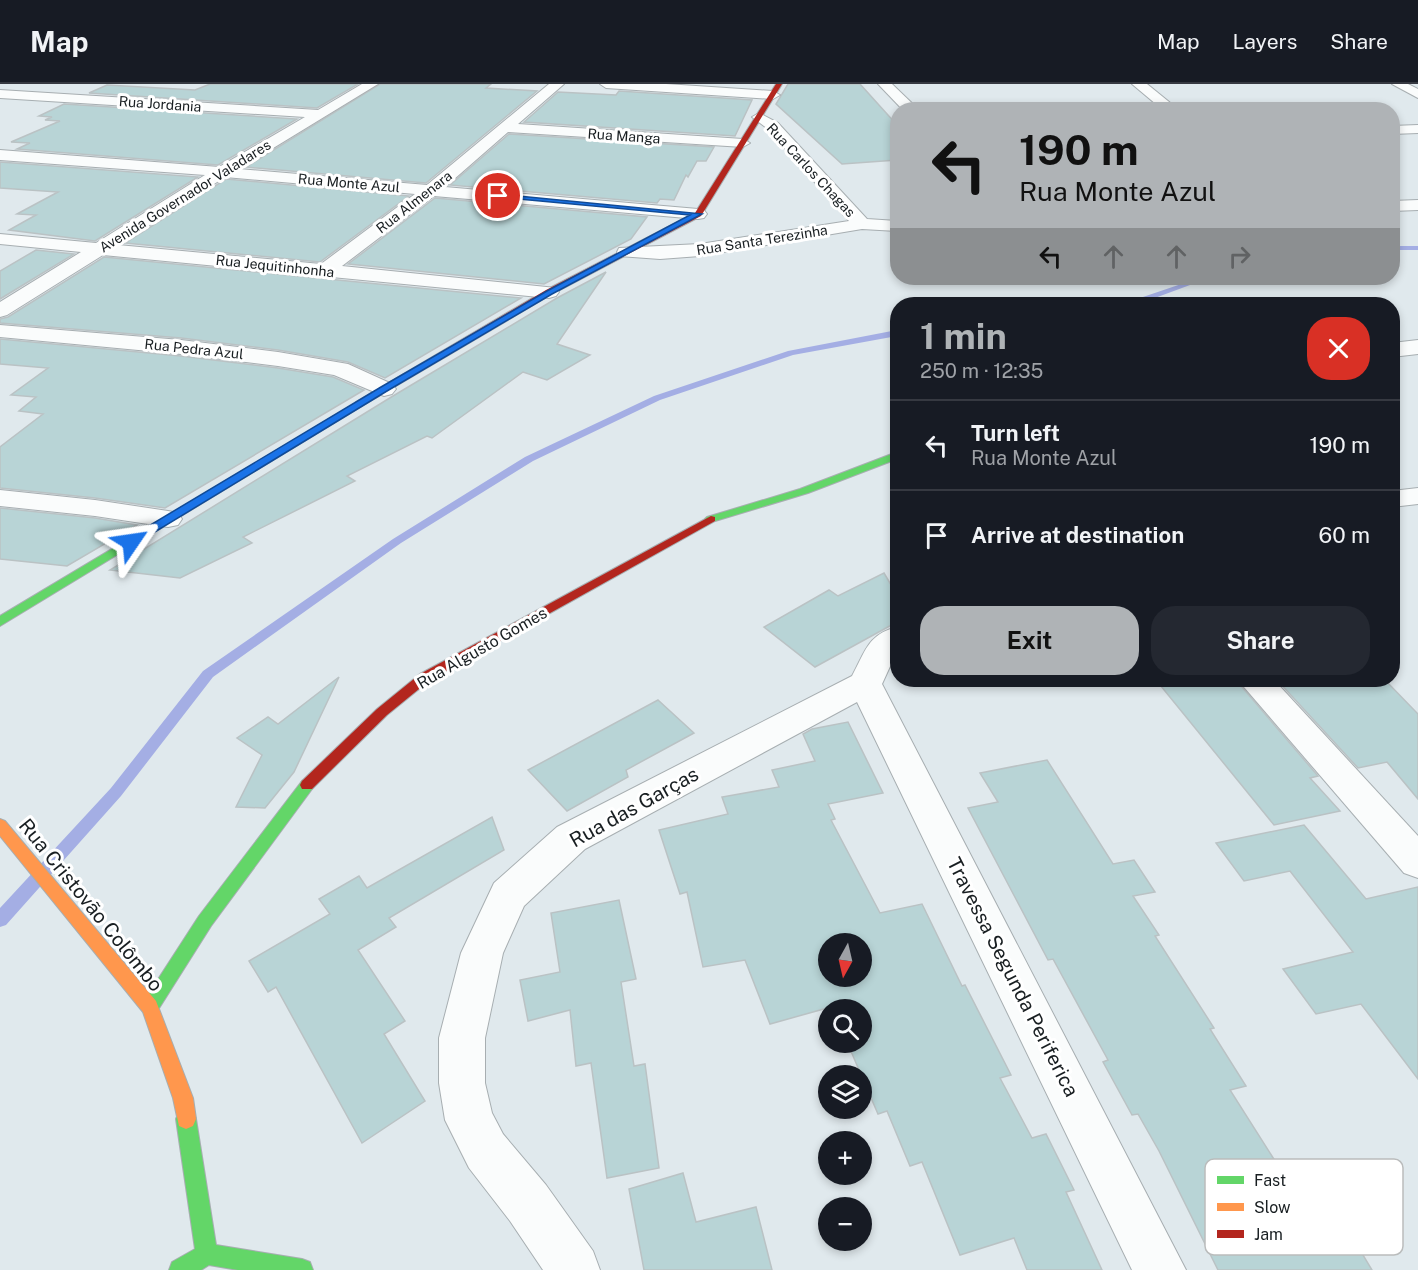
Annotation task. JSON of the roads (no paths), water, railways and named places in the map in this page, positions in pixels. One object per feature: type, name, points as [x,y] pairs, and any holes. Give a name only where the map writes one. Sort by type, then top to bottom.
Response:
[{"type":"street","points":[[0,88],[13,84]]},
{"type":"street","name":"Avenida Governador Valadares","points":[[0,311],[222,172],[371,84]]},
{"type":"street","name":"Rua Almenara","points":[[324,271],[431,190],[558,84]]},
{"type":"street","name":"Rua Carlos Chagas","points":[[606,84],[776,90]]},
{"type":"street","points":[[884,84],[903,102]]},
{"type":"street","points":[[1139,84],[1162,102]]},
{"type":"street","points":[[1398,84],[1418,94]]},
{"type":"street","points":[[0,622],[384,389],[549,292],[698,214],[776,90]]},
{"type":"street","name":"Rua Jordania","points":[[0,94],[320,114]]},
{"type":"street","name":"Rua Carlos Chagas","points":[[759,117],[773,126],[862,224]]},
{"type":"street","name":"Rua Manga","points":[[506,128],[742,143]]},
{"type":"street","points":[[1400,130],[1418,129]]},
{"type":"street","name":"Rua Monte Azul","points":[[0,155],[698,214]]},
{"type":"street","points":[[1400,206],[1418,205]]},
{"type":"street","name":"Rua Santa Terezinha","points":[[626,252],[660,254],[700,250],[862,224],[890,226]]},
{"type":"street","name":"Rua Jequitinhonha","points":[[0,239],[549,292]]},
{"type":"street","name":"Rua Pedra Azul","points":[[0,331],[278,358],[339,369],[384,389]]},
{"type":"street","points":[[1400,349],[1418,346]]},
{"type":"street","name":"Rua Algusto Gomes","points":[[150,1007],[205,921],[313,777],[382,712],[425,677],[717,516],[804,491],[890,458]]},
{"type":"street","points":[[1400,498],[1418,496]]},
{"type":"street","points":[[0,498],[95,508],[168,519]]},
{"type":"street","points":[[866,684],[884,645],[890,641]]},
{"type":"street","name":"Rua das Garças","points":[[574,1270],[528,1203],[486,1151],[469,1120],[462,1083],[462,1038],[482,953],[508,895],[571,838],[866,684]]},
{"type":"street","name":"Travessa Segunda Periferica","points":[[866,684],[1160,1270]]},
{"type":"street","points":[[1261,687],[1418,862]]},
{"type":"street","name":"Rua Cristovão Colômbo","points":[[0,825],[150,1007],[183,1098],[207,1254]]},
{"type":"street","points":[[180,1270],[207,1254],[302,1270]]},
{"type":"waterway","points":[[1400,248],[1418,248]]},
{"type":"waterway","points":[[1150,297],[1185,285]]},
{"type":"waterway","points":[[0,920],[116,792],[208,674],[397,541],[529,459],[657,398],[791,353],[890,334]]}]
